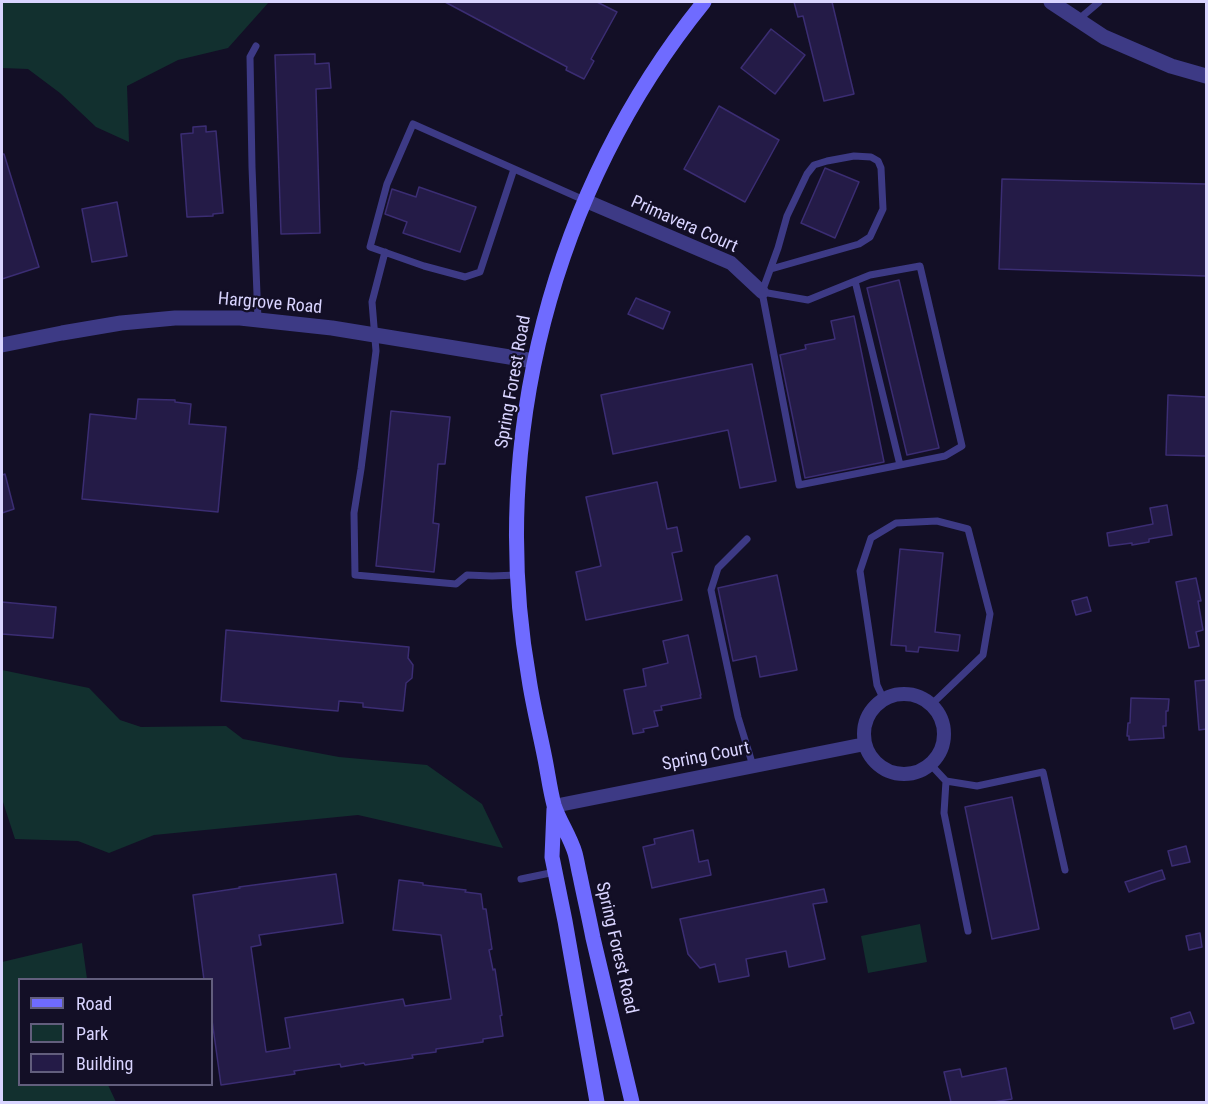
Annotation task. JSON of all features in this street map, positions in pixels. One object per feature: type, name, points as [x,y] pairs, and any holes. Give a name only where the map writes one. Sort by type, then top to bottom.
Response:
[{"type":"main road","name":"Spring Forest Road","points":[[632,1102],[575,852],[554,806],[529,679],[517,575],[518,466],[534,361],[550,297],[569,237],[584,200],[628,112],[673,42],[704,2]]},
{"type":"main road","name":"Spring Forest Road","points":[[554,806],[552,856],[597,1102]]},
{"type":"street","points":[[1051,2],[1104,37],[1129,49],[1171,66],[1206,76]]},
{"type":"street","name":"Primavera Court","points":[[584,200],[731,263],[762,292]]},
{"type":"street","name":"Hargrove Road","points":[[2,345],[132,322],[175,318],[240,318],[332,328],[534,361]]},
{"type":"street","points":[[909,693],[922,697],[932,704],[945,728],[940,754],[931,765],[919,772],[906,775],[892,773],[880,767],[871,757],[865,744],[866,718],[873,707],[883,698],[909,693]]},
{"type":"street","name":"Spring Court","points":[[554,806],[865,744]]},
{"type":"lane","points":[[1079,19],[1099,2]]},
{"type":"lane","points":[[256,46],[250,57],[258,320]]},
{"type":"lane","points":[[514,169],[480,272],[465,277],[424,266],[370,247],[387,184],[413,124],[584,200]]},
{"type":"lane","points":[[762,292],[808,300],[870,275],[920,266],[962,446],[945,456],[799,485],[762,292],[787,216],[807,174],[814,165],[826,160],[854,156],[871,157],[878,161],[881,168],[882,209],[870,237],[859,244],[771,269]]},
{"type":"lane","points":[[386,252],[372,302],[376,351],[354,513],[355,575],[456,584],[467,575],[517,575]]},
{"type":"lane","points":[[855,281],[900,465]]},
{"type":"lane","points":[[883,698],[876,685],[860,571],[871,538],[896,523],[937,521],[968,530],[990,614],[983,655],[932,704]]},
{"type":"lane","points":[[747,539],[718,568],[711,590],[738,717],[753,766]]},
{"type":"lane","points":[[931,765],[946,781],[977,786],[1043,772],[1065,870]]},
{"type":"lane","points":[[946,781],[944,813],[969,931]]},
{"type":"lane","points":[[521,879],[555,872]]},
{"type":"green space","points":[[2,2],[269,2],[228,48],[178,60],[127,86],[129,142],[96,127],[60,93],[28,69],[2,68]]},
{"type":"green space","points":[[2,670],[89,688],[120,720],[141,727],[226,726],[243,739],[339,757],[427,765],[482,804],[503,848],[358,815],[154,835],[109,853],[78,841],[15,839],[2,799]]},
{"type":"green space","points":[[920,924],[927,962],[868,973],[861,936]]},
{"type":"green space","points":[[82,943],[87,978],[18,978],[18,1086],[108,1086],[116,1102],[2,1102],[2,962]]},
{"type":"building","points":[[445,2],[597,2],[617,12],[591,59],[594,61],[584,79],[566,70],[567,67]]},
{"type":"building","points":[[794,2],[832,2],[854,94],[824,101],[803,16],[798,17]]},
{"type":"building","points":[[771,29],[805,55],[775,94],[741,68]]},
{"type":"building","points":[[315,54],[315,64],[329,63],[331,88],[316,89],[320,233],[281,234],[275,55]]},
{"type":"building","points":[[719,106],[779,140],[745,202],[684,169]]},
{"type":"building","points":[[206,126],[206,132],[216,131],[223,213],[213,214],[213,216],[187,217],[181,134],[193,133],[193,127]]},
{"type":"building","points":[[2,154],[4,154],[39,267],[2,279]]},
{"type":"building","points":[[825,168],[859,182],[835,238],[801,223]]},
{"type":"building","points":[[1002,179],[1206,184],[1206,276],[999,269]]},
{"type":"building","points":[[419,187],[476,207],[460,252],[403,233],[407,222],[385,214],[392,189],[416,197]]},
{"type":"building","points":[[117,202],[127,256],[92,262],[82,209]]},
{"type":"building","points":[[899,280],[939,448],[907,455],[867,288]]},
{"type":"building","points":[[636,298],[670,312],[663,329],[628,314]]},
{"type":"building","points":[[854,316],[884,462],[805,478],[780,355],[806,349],[805,345],[835,339],[831,321]]},
{"type":"building","points":[[752,364],[776,481],[740,488],[728,430],[613,454],[601,395]]},
{"type":"building","points":[[1168,395],[1206,397],[1206,456],[1166,455]]},
{"type":"building","points":[[138,399],[175,400],[175,402],[191,404],[189,424],[226,427],[218,512],[82,499],[90,414],[136,419]]},
{"type":"building","points":[[391,411],[450,417],[445,464],[438,464],[433,523],[439,524],[434,572],[376,566]]},
{"type":"building","points":[[5,474],[14,509],[2,513],[2,475]]},
{"type":"building","points":[[657,482],[667,529],[677,527],[682,551],[672,553],[682,600],[586,620],[576,572],[601,566],[586,497]]},
{"type":"building","points":[[1167,505],[1172,535],[1132,545],[1132,543],[1109,546],[1107,533],[1153,524],[1150,508]]},
{"type":"building","points":[[900,549],[943,553],[935,632],[960,635],[958,651],[919,647],[918,652],[906,651],[906,646],[891,645]]},
{"type":"building","points":[[777,575],[797,670],[760,677],[756,656],[733,661],[718,588]]},
{"type":"building","points":[[1196,578],[1201,601],[1198,601],[1203,630],[1196,632],[1199,646],[1189,648],[1176,582]]},
{"type":"building","points":[[1087,597],[1091,611],[1076,615],[1072,601]]},
{"type":"building","points":[[2,602],[56,607],[53,638],[2,634]]},
{"type":"building","points":[[226,630],[409,647],[408,658],[413,665],[412,678],[406,683],[403,711],[363,707],[363,703],[339,701],[338,711],[221,701]]},
{"type":"building","points":[[688,635],[701,698],[661,706],[662,710],[654,711],[658,726],[633,734],[624,690],[646,686],[643,669],[668,663],[663,641]]},
{"type":"building","points":[[1206,680],[1206,729],[1199,730],[1195,681]]},
{"type":"building","points":[[1131,698],[1169,699],[1166,726],[1163,726],[1164,738],[1129,740],[1127,736]]},
{"type":"building","points":[[1012,797],[1039,929],[992,939],[965,807]]},
{"type":"building","points":[[693,830],[699,862],[708,860],[711,875],[652,888],[643,847],[655,844],[654,839]]},
{"type":"building","points":[[1186,846],[1190,862],[1172,866],[1168,851]]},
{"type":"building","points":[[1162,870],[1165,879],[1129,892],[1125,882]]},
{"type":"building","points":[[336,874],[343,923],[259,935],[261,945],[251,947],[266,1052],[290,1048],[285,1018],[403,999],[405,1006],[451,999],[441,935],[393,930],[399,880],[481,894],[483,909],[486,909],[492,949],[489,950],[493,970],[495,969],[503,1036],[483,1039],[483,1042],[436,1049],[436,1052],[412,1055],[413,1058],[341,1067],[340,1064],[294,1071],[295,1074],[221,1085],[213,1027],[213,978],[204,978],[193,895]]},
{"type":"building","points":[[824,889],[827,902],[813,904],[825,959],[789,967],[786,951],[746,959],[749,976],[719,982],[715,964],[700,968],[688,954],[680,919]]},
{"type":"building","points":[[1200,933],[1202,947],[1189,950],[1186,936]]},
{"type":"building","points":[[1190,1012],[1194,1023],[1174,1029],[1171,1018]]},
{"type":"building","points":[[1006,1068],[1012,1099],[993,1102],[951,1102],[944,1072],[960,1069],[962,1077]]}]
